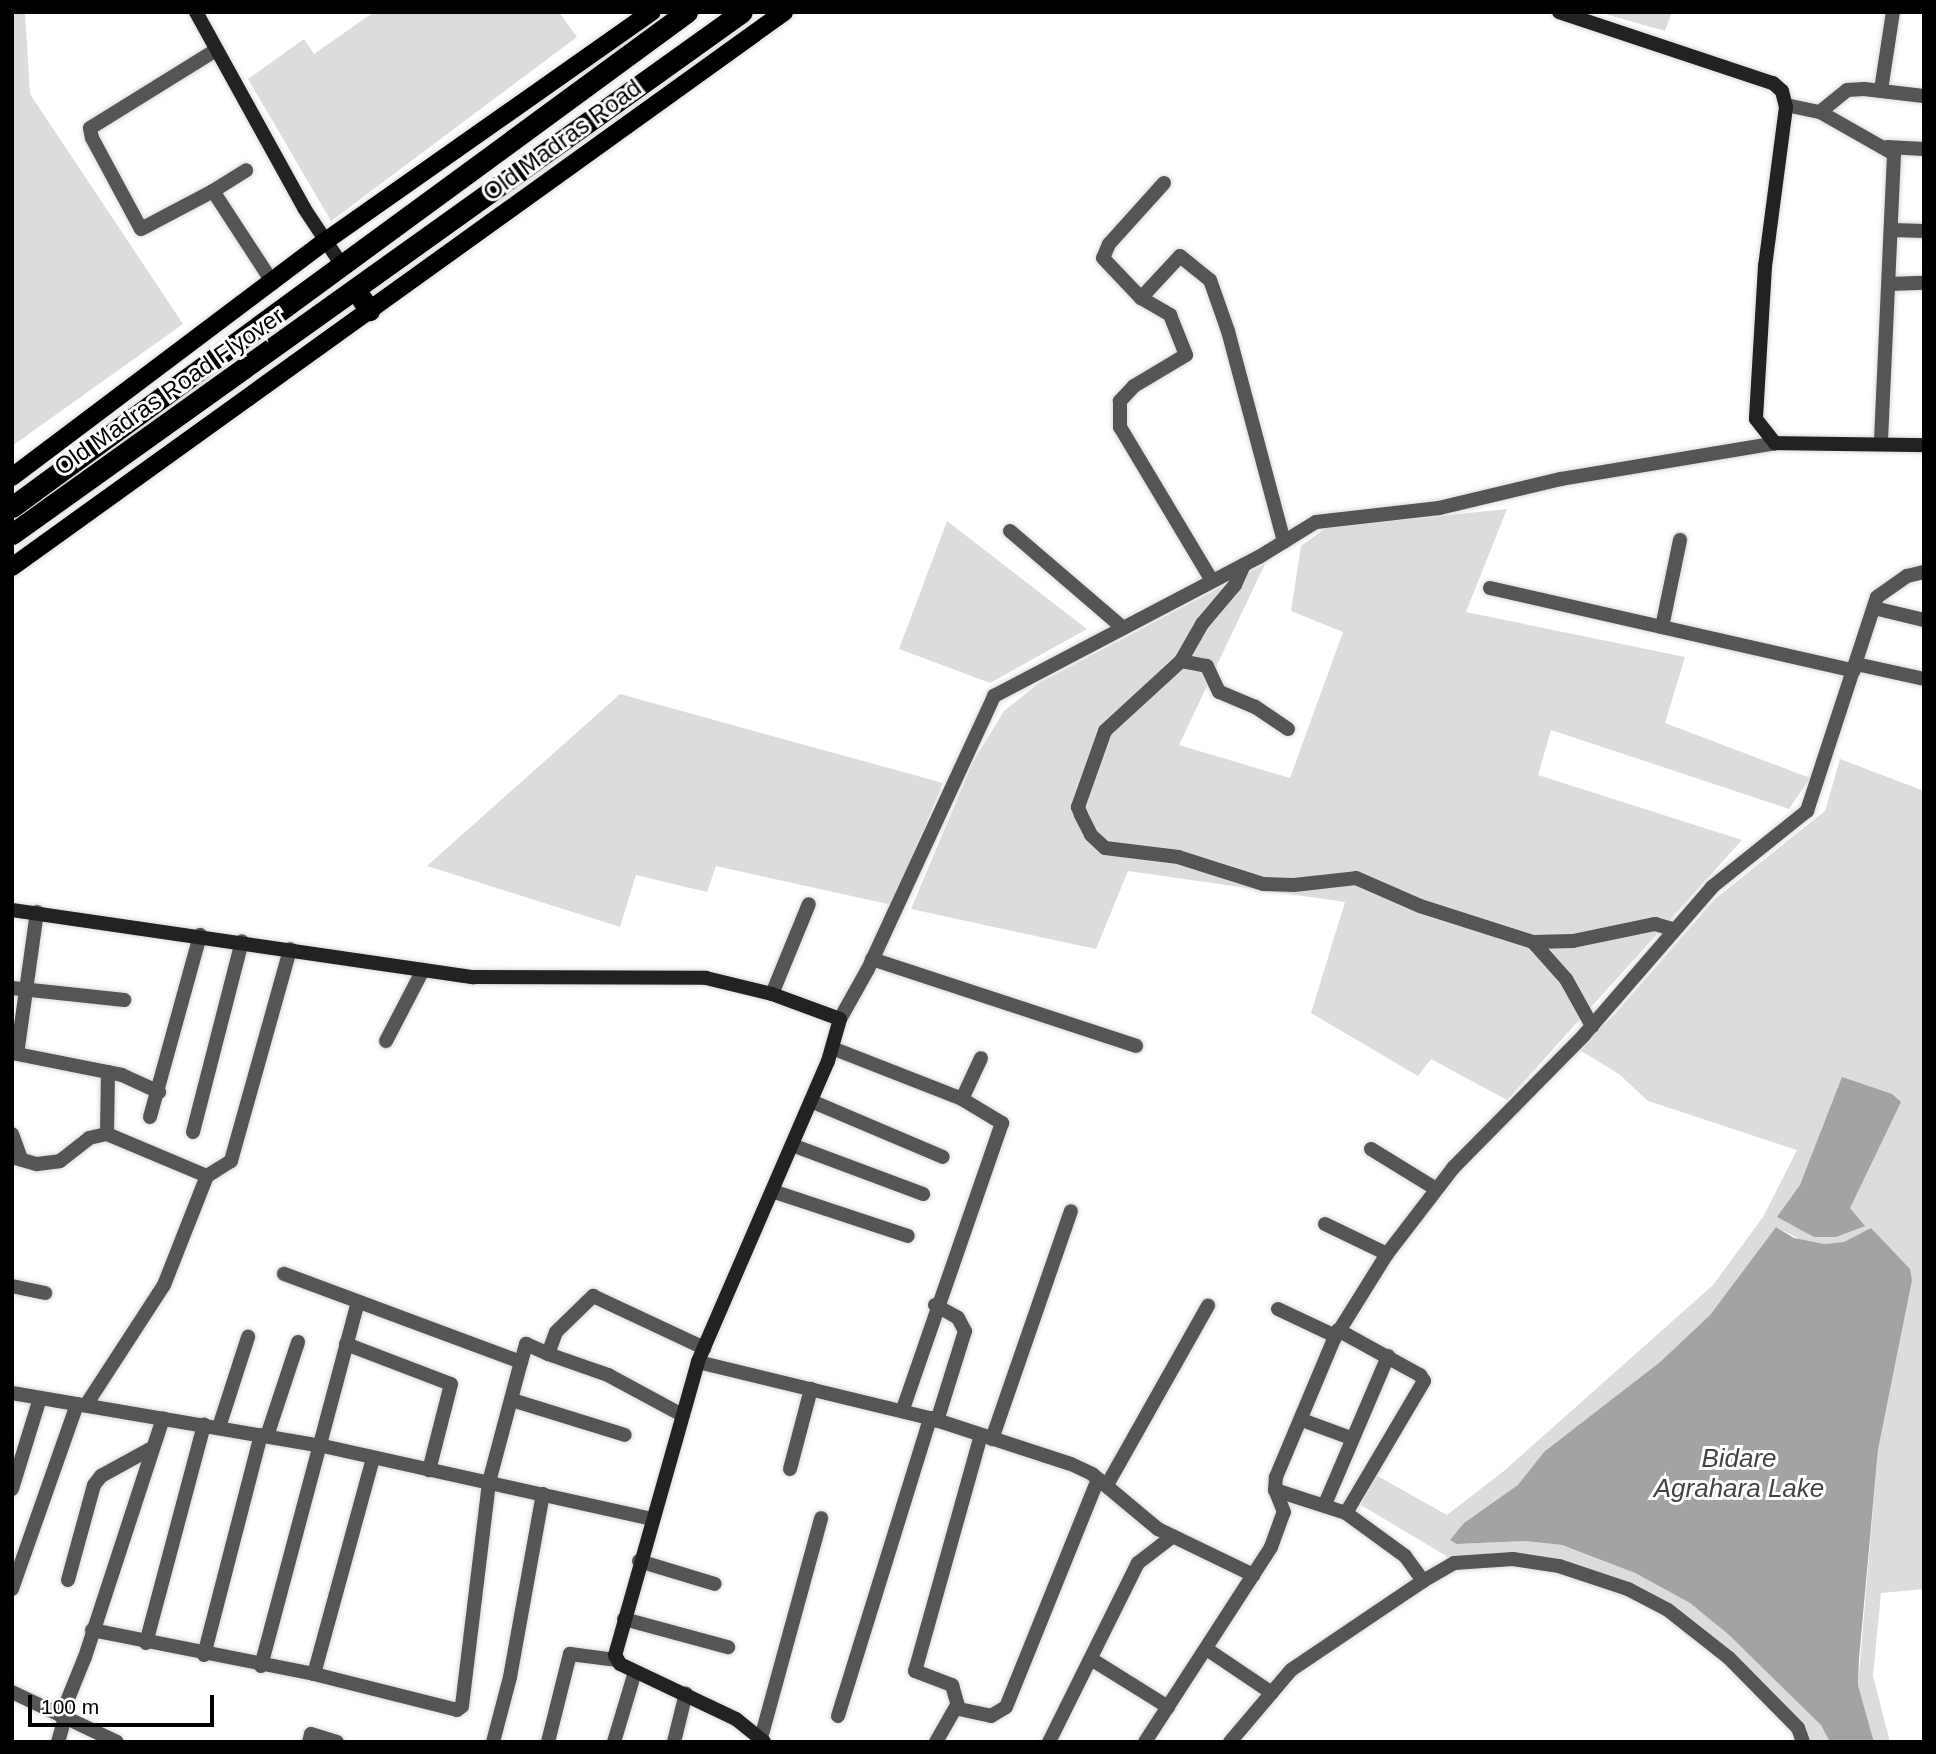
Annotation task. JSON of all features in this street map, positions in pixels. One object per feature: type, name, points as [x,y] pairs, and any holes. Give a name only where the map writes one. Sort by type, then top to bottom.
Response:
[{"type":"highway","name":"Old Madras Road","points":[[343,267],[687,12]]},
{"type":"highway","name":"Old Madras Road","points":[[363,301],[743,12]]},
{"type":"highway","name":"Old Madras Road Flyover","points":[[12,507],[343,267]]},
{"type":"highway","name":"Old Madras Road Flyover","points":[[12,534],[363,301]]},
{"type":"main road","points":[[12,477],[327,240],[652,12]]},
{"type":"main road","name":"Old Madras Road","points":[[363,301],[784,12]]},
{"type":"main road","points":[[12,567],[363,301]]},
{"type":"street","points":[[196,12],[343,267]]},
{"type":"street","points":[[1559,12],[1773,83],[1782,91],[1786,105],[1765,266],[1756,419],[1775,443]]},
{"type":"street","points":[[1881,90],[1893,12]]},
{"type":"street","points":[[216,50],[90,128],[141,229],[213,191],[246,170]]},
{"type":"street","points":[[1819,112],[1847,90],[1881,90],[1924,96]]},
{"type":"street","points":[[1786,105],[1819,112],[1887,147],[1894,154],[1881,442]]},
{"type":"street","points":[[1887,147],[1924,149]]},
{"type":"street","points":[[1164,183],[1109,244],[1103,258],[1141,298],[1170,315],[1186,355],[1134,386],[1120,401],[1120,427],[1212,581]]},
{"type":"street","points":[[213,191],[273,283]]},
{"type":"street","points":[[1892,230],[1924,231]]},
{"type":"street","points":[[1141,298],[1180,256],[1210,280],[1228,331],[1284,542]]},
{"type":"street","points":[[1889,284],[1924,283]]},
{"type":"street","points":[[616,1660],[639,1561],[698,1362],[811,1101],[832,1048],[840,1019],[872,959],[994,696],[1244,565],[1316,522],[1439,508],[1561,479],[1775,443],[1881,442],[1924,445]]},
{"type":"street","points":[[1010,531],[1122,627]]},
{"type":"street","points":[[1662,627],[1680,540]]},
{"type":"street","points":[[1244,565],[1235,585],[1202,624],[1181,661],[1105,731],[1079,807],[1091,835],[1105,848],[1178,857],[1263,884],[1294,886],[1356,878],[1420,906],[1533,942],[1573,941],[1655,925],[1673,929]]},
{"type":"street","points":[[1145,1742],[1208,1650],[1283,1520],[1283,1507],[1275,1490],[1302,1420],[1337,1333],[1387,1254],[1436,1189],[1592,1026],[1712,887],[1807,811],[1877,597],[1907,576],[1924,572]]},
{"type":"street","points":[[1490,588],[1855,668],[1924,679]]},
{"type":"street","points":[[1874,608],[1924,620]]},
{"type":"street","points":[[1181,661],[1207,666],[1219,692],[1255,707],[1288,729]]},
{"type":"street","points":[[772,994],[809,904]]},
{"type":"street","points":[[12,910],[505,980],[706,978],[772,994],[840,1019]]},
{"type":"street","points":[[37,912],[19,989],[15,1061],[108,1072],[159,1092]]},
{"type":"street","points":[[150,1116],[159,1092],[200,935]]},
{"type":"street","points":[[192,1132],[242,942]]},
{"type":"street","points":[[1533,942],[1566,979],[1592,1026]]},
{"type":"street","points":[[12,1589],[81,1405],[164,1285],[207,1176],[230,1161],[290,949]]},
{"type":"street","points":[[872,959],[1136,1046]]},
{"type":"street","points":[[386,1041],[423,970]]},
{"type":"street","points":[[19,989],[124,1000]]},
{"type":"street","points":[[832,1048],[962,1099],[1000,1119],[1002,1127],[935,1305],[902,1411]]},
{"type":"street","points":[[962,1099],[981,1058]]},
{"type":"street","points":[[107,1134],[108,1072]]},
{"type":"street","points":[[811,1101],[943,1157]]},
{"type":"street","points":[[12,1134],[17,1158],[37,1164],[60,1161],[89,1138],[107,1134],[207,1176]]},
{"type":"street","points":[[792,1145],[923,1194]]},
{"type":"street","points":[[1371,1149],[1436,1189]]},
{"type":"street","points":[[772,1191],[908,1236]]},
{"type":"street","points":[[936,1742],[956,1707],[952,1685],[915,1671],[986,1437],[1071,1211]]},
{"type":"street","points":[[1325,1224],[1387,1254]]},
{"type":"street","points":[[284,1274],[521,1362]]},
{"type":"street","points":[[12,1286],[46,1293]]},
{"type":"street","points":[[548,1354],[556,1332],[593,1296],[704,1348]]},
{"type":"street","points":[[261,1666],[323,1446],[358,1302]]},
{"type":"street","points":[[838,1716],[933,1419],[965,1331],[958,1318],[935,1305]]},
{"type":"street","points":[[956,1707],[990,1716],[1006,1707],[1103,1482],[1208,1306]]},
{"type":"street","points":[[1279,1309],[1388,1356],[1424,1381],[1346,1513]]},
{"type":"street","points":[[146,1643],[212,1426],[248,1336]]},
{"type":"street","points":[[204,1655],[264,1435],[298,1342]]},
{"type":"street","points":[[346,1344],[451,1384],[429,1470]]},
{"type":"street","points":[[92,1630],[204,1655],[314,1674],[457,1710],[461,1706],[489,1482],[526,1344],[608,1375],[682,1415]]},
{"type":"street","points":[[1325,1504],[1388,1356]]},
{"type":"street","points":[[698,1362],[933,1419],[1071,1464],[1103,1482],[1144,1521],[1253,1575]]},
{"type":"street","points":[[790,1469],[811,1389]]},
{"type":"street","points":[[12,1394],[323,1446],[651,1519]]},
{"type":"street","points":[[12,1489],[40,1398]]},
{"type":"street","points":[[512,1400],[625,1435]]},
{"type":"street","points":[[58,1742],[63,1717],[163,1418]]},
{"type":"street","points":[[1302,1420],[1351,1438]]},
{"type":"street","points":[[68,1580],[94,1485],[101,1476],[152,1448]]},
{"type":"street","points":[[314,1674],[373,1458]]},
{"type":"street","points":[[1275,1490],[1346,1513],[1405,1556],[1423,1581]]},
{"type":"street","points":[[493,1742],[510,1677],[543,1494]]},
{"type":"street","points":[[548,1742],[570,1654],[576,1651],[616,1660],[635,1672],[686,1693],[736,1719],[762,1740],[821,1518]]},
{"type":"street","points":[[1049,1742],[1142,1556],[1161,1550],[1173,1536]]},
{"type":"street","points":[[1230,1742],[1272,1693],[1309,1656],[1423,1581],[1454,1563],[1513,1559],[1559,1566],[1628,1589],[1668,1610],[1729,1658],[1798,1728],[1803,1742]]},
{"type":"street","points":[[639,1561],[715,1584]]},
{"type":"street","points":[[624,1619],[728,1647]]},
{"type":"street","points":[[1208,1650],[1272,1693]]},
{"type":"street","points":[[1091,1658],[1168,1707]]},
{"type":"street","points":[[614,1742],[635,1672]]},
{"type":"street","points":[[12,1692],[101,1738],[117,1742]]},
{"type":"street","points":[[674,1742],[686,1693]]},
{"type":"street","points":[[309,1742],[311,1734],[337,1742]]},
{"type":"shaded area","points":[[12,12],[25,12],[30,94],[183,324],[12,446]]},
{"type":"shaded area","points":[[374,12],[559,12],[577,37],[331,221],[248,79],[304,39],[314,54]]},
{"type":"shaded area","points":[[1598,12],[1672,12],[1665,31]]},
{"type":"shaded area","points":[[1507,509],[1466,612],[1685,657],[1665,723],[1810,778],[1789,809],[1551,730],[1538,775],[1742,840],[1507,1100],[1431,1059],[1418,1076],[1311,1013],[1345,902],[1128,871],[1096,949],[911,909],[973,762],[1004,711],[1039,683],[1265,564],[1179,745],[1290,778],[1343,632],[1291,611],[1301,546],[1326,528]]},
{"type":"shaded area","points":[[947,521],[1087,629],[990,683],[899,649]]},
{"type":"shaded area","points":[[620,694],[943,783],[892,905],[716,866],[707,892],[636,875],[620,927],[427,866]]},
{"type":"shaded area","points":[[1840,759],[1924,791],[1924,1589],[1881,1593],[1873,1676],[1890,1742],[1874,1742],[1858,1685],[1878,1450],[1902,1330],[1872,1228],[1844,1242],[1824,1244],[1803,1241],[1776,1227],[1710,1315],[1660,1362],[1545,1452],[1519,1485],[1464,1523],[1457,1544],[1525,1541],[1562,1545],[1635,1573],[1690,1603],[1729,1635],[1822,1725],[1830,1742],[1813,1742],[1729,1650],[1686,1615],[1630,1584],[1560,1560],[1518,1552],[1448,1557],[1361,1505],[1376,1475],[1447,1515],[1505,1470],[1713,1285],[1763,1217],[1797,1150],[1648,1101],[1619,1074],[1578,1049],[1616,1013],[1715,899],[1825,811]]},
{"type":"water","points":[[1842,1077],[1892,1094],[1901,1102],[1850,1208],[1865,1226],[1836,1237],[1814,1237],[1777,1217],[1800,1185]]},
{"type":"water","name":"Bidare Agrahara Lake","points":[[1776,1227],[1794,1238],[1824,1244],[1844,1242],[1871,1228],[1910,1269],[1912,1280],[1878,1450],[1859,1659],[1858,1685],[1874,1742],[1830,1742],[1821,1725],[1729,1635],[1690,1603],[1635,1573],[1562,1545],[1525,1541],[1457,1544],[1450,1540],[1464,1523],[1518,1485],[1544,1452],[1660,1362],[1710,1315]]}]
